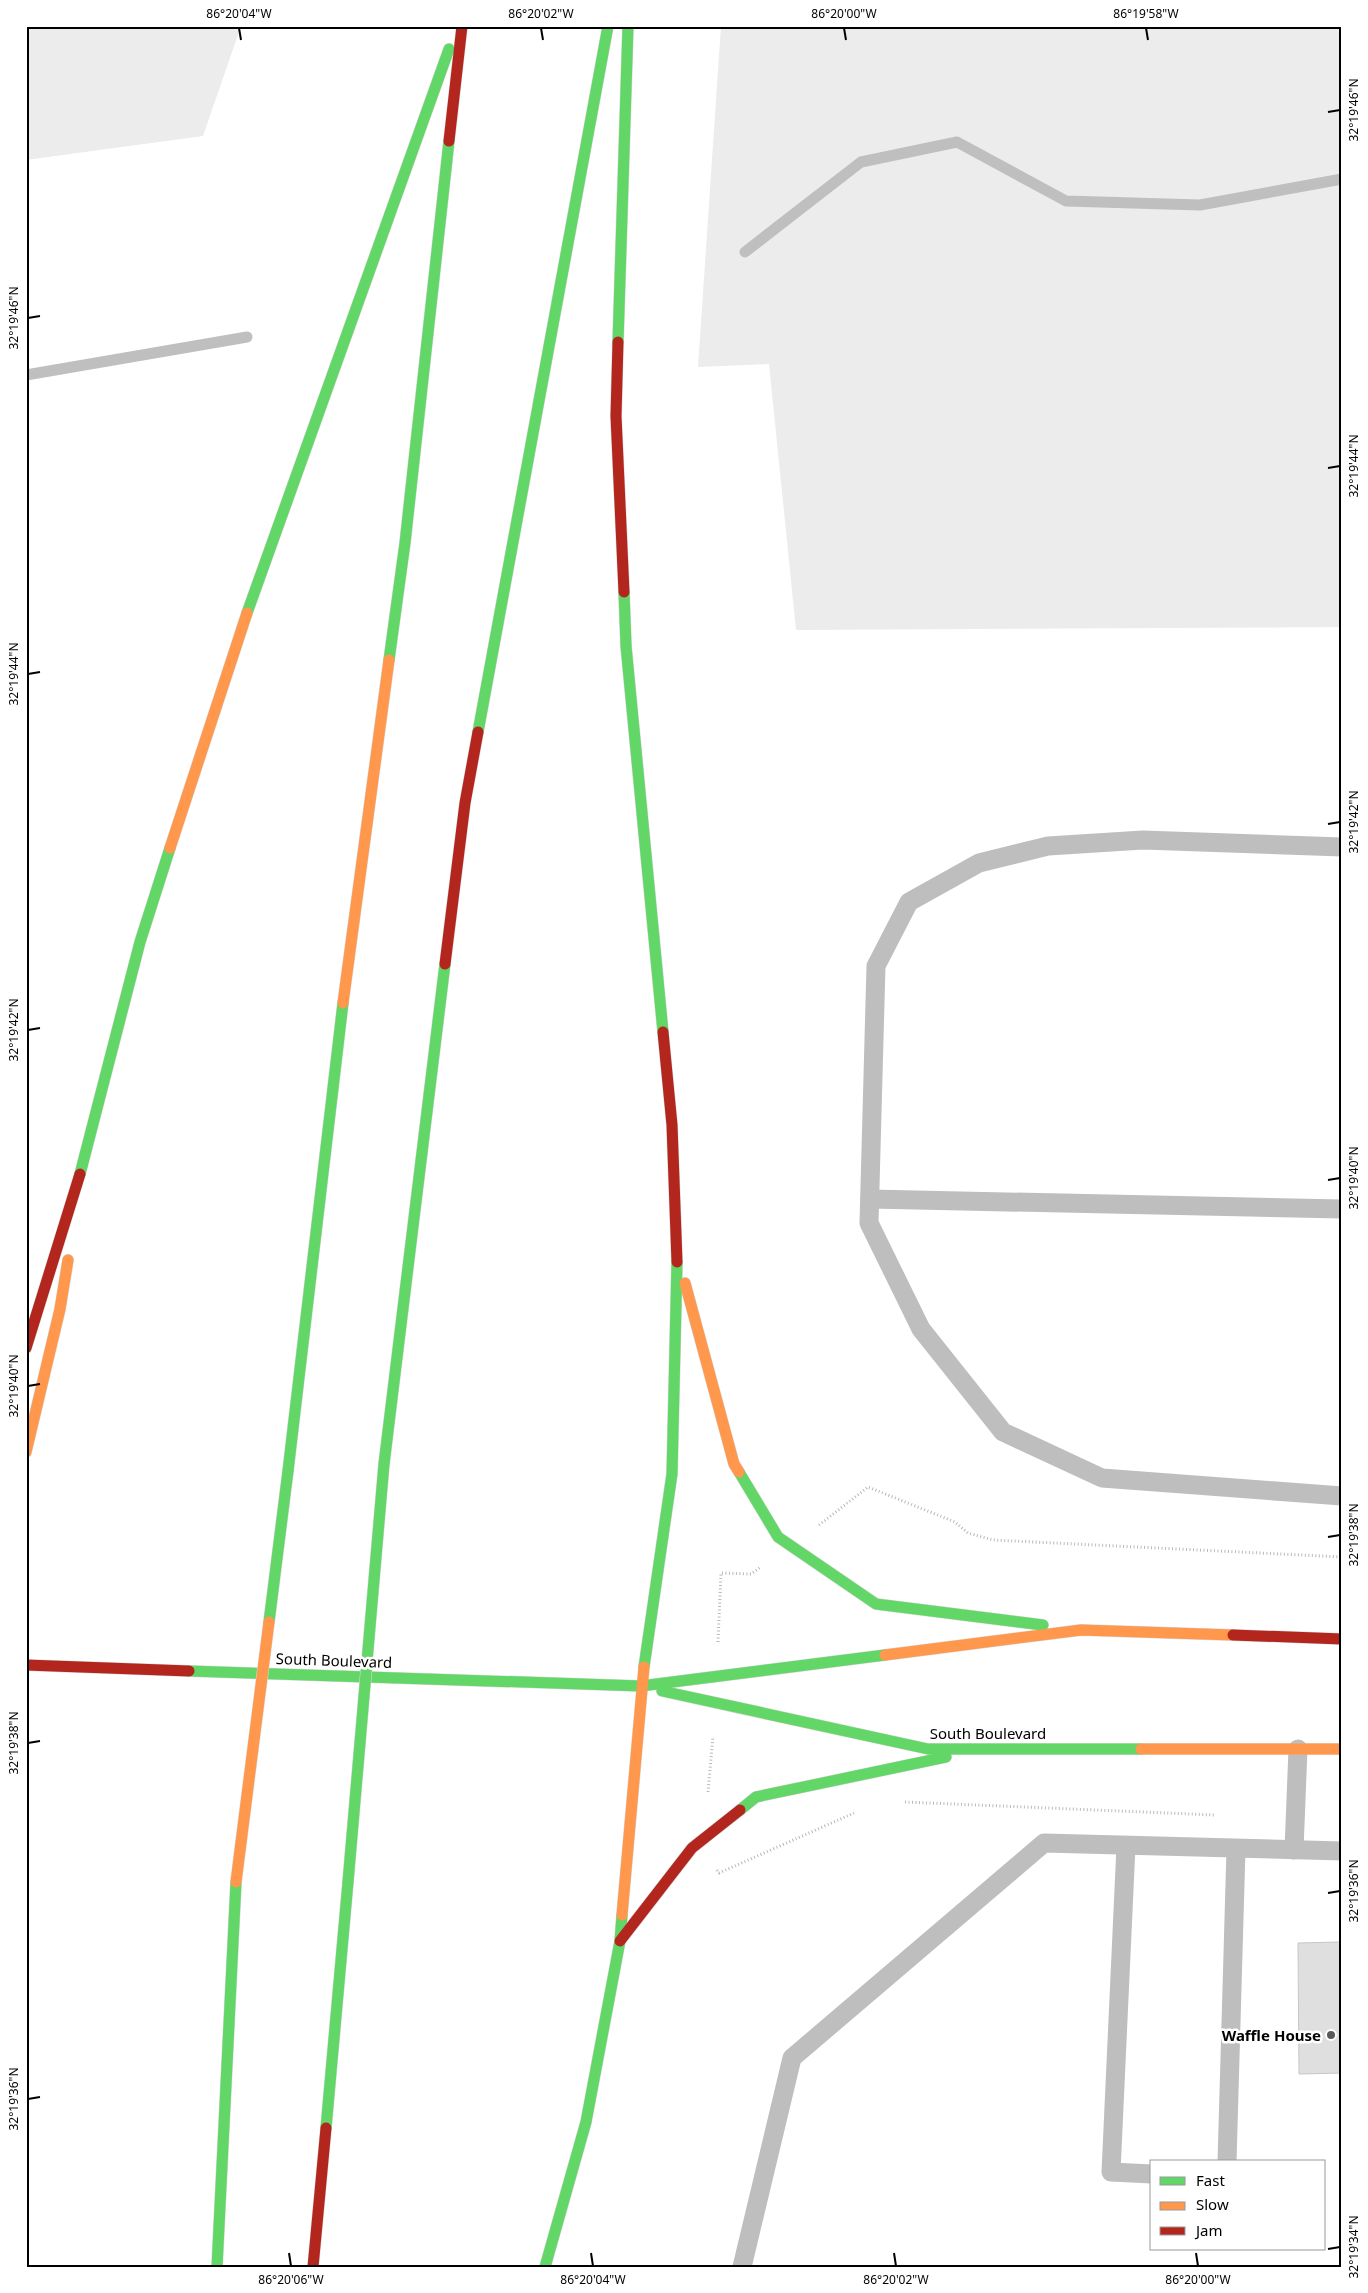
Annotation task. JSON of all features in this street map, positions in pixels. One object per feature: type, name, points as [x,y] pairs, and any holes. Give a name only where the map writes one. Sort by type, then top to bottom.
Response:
[{"type":"highway","points":[[26,1348],[88,1147],[140,942],[229,664],[457,26]]},
{"type":"highway","points":[[218,2267],[236,1882],[288,1471],[336,1059],[405,543],[462,26]]},
{"type":"highway","points":[[313,2267],[384,1464],[466,803],[608,26]]},
{"type":"highway","points":[[546,2267],[586,2122],[620,1941],[641,1686],[672,1474],[676,1253],[672,1125],[626,646],[617,426],[621,202],[628,26]]},
{"type":"highway","points":[[26,1452],[60,1309],[88,1147]]},
{"type":"highway","points":[[676,1253],[734,1464],[778,1537],[876,1604],[1081,1630]]},
{"type":"highway","name":"South Boulevard","points":[[26,1665],[641,1686],[1081,1630],[1342,1639]]},
{"type":"highway","name":"South Boulevard","points":[[641,1686],[928,1749],[1342,1749]]},
{"type":"highway","points":[[620,1941],[692,1848],[756,1797],[991,1748]]},
{"type":"lane","points":[[1342,847],[1143,840],[1048,846],[979,863],[910,902],[876,966],[869,1223],[921,1330],[1003,1432],[1102,1478],[1342,1496]]},
{"type":"lane","points":[[870,1199],[1342,1209]]},
{"type":"lane","points":[[1294,1850],[1298,1749]]},
{"type":"lane","points":[[742,2267],[792,2058],[1044,1843],[1342,1852]]},
{"type":"lane","points":[[1126,1846],[1111,2172],[1150,2174]]},
{"type":"lane","points":[[1227,2160],[1236,1849]]},
{"type":"path","points":[[902,1802],[1217,1816]]},
{"type":"path","points":[[692,1848],[719,1873],[857,1812]]},
{"type":"shaded area","points":[[26,26],[241,26],[203,136],[26,160]]},
{"type":"shaded area","points":[[721,26],[1342,26],[1342,627],[796,630],[769,364],[698,367]]},
{"type":"building","points":[[1340,1942],[1342,2073],[1299,2074],[1298,1943]]},
{"type":"waterway","points":[[745,252],[861,162],[957,142],[1066,201],[1200,205],[1342,179]]},
{"type":"waterway","points":[[26,375],[247,337]]},
{"type":"traffic: fast","points":[[478,732],[608,26]]},
{"type":"traffic: fast","points":[[618,342],[628,26]]},
{"type":"traffic: fast","points":[[247,613],[449,49]]},
{"type":"traffic: fast","points":[[389,660],[405,543],[449,141]]},
{"type":"traffic: fast","points":[[624,592],[626,646],[663,1032]]},
{"type":"traffic: fast","points":[[80,1174],[140,942],[170,848]]},
{"type":"traffic: fast","points":[[384,1464],[445,964]]},
{"type":"traffic: fast","points":[[288,1471],[343,1003]]},
{"type":"traffic: fast","points":[[644,1667],[672,1474],[677,1262]]},
{"type":"traffic: fast","points":[[348,1882],[384,1464]]},
{"type":"traffic: fast","points":[[269,1622],[288,1471]]},
{"type":"traffic: fast","points":[[739,1472],[778,1537],[876,1604],[1043,1625]]},
{"type":"traffic: fast","points":[[189,1671],[641,1686],[885,1655]]},
{"type":"traffic: fast","points":[[662,1691],[928,1749],[1141,1749]]},
{"type":"traffic: fast","points":[[740,1810],[756,1797],[946,1757]]},
{"type":"traffic: fast","points":[[217,2267],[236,1882]]},
{"type":"traffic: fast","points":[[326,2128],[348,1882]]},
{"type":"traffic: fast","points":[[545,2267],[586,2122],[620,1941],[622,1915]]},
{"type":"traffic: slow","points":[[170,848],[247,613]]},
{"type":"traffic: slow","points":[[343,1003],[389,660]]},
{"type":"traffic: slow","points":[[26,1452],[60,1309],[68,1260]]},
{"type":"traffic: slow","points":[[685,1283],[734,1464],[739,1472]]},
{"type":"traffic: slow","points":[[236,1882],[269,1622]]},
{"type":"traffic: slow","points":[[885,1655],[1081,1630],[1233,1635]]},
{"type":"traffic: slow","points":[[622,1915],[644,1667]]},
{"type":"traffic: slow","points":[[1141,1749],[1342,1749]]},
{"type":"traffic: jam","points":[[449,141],[462,26]]},
{"type":"traffic: jam","points":[[618,342],[616,416],[624,592]]},
{"type":"traffic: jam","points":[[445,964],[465,803],[478,732]]},
{"type":"traffic: jam","points":[[663,1032],[672,1125],[677,1262]]},
{"type":"traffic: jam","points":[[26,1348],[80,1174]]},
{"type":"traffic: jam","points":[[1233,1635],[1342,1639]]},
{"type":"traffic: jam","points":[[26,1665],[189,1671]]},
{"type":"traffic: jam","points":[[620,1941],[692,1848],[740,1810]]},
{"type":"traffic: jam","points":[[313,2267],[326,2128]]},
{"type":"place","name":"Waffle House","points":[[1331,2035]]}]
